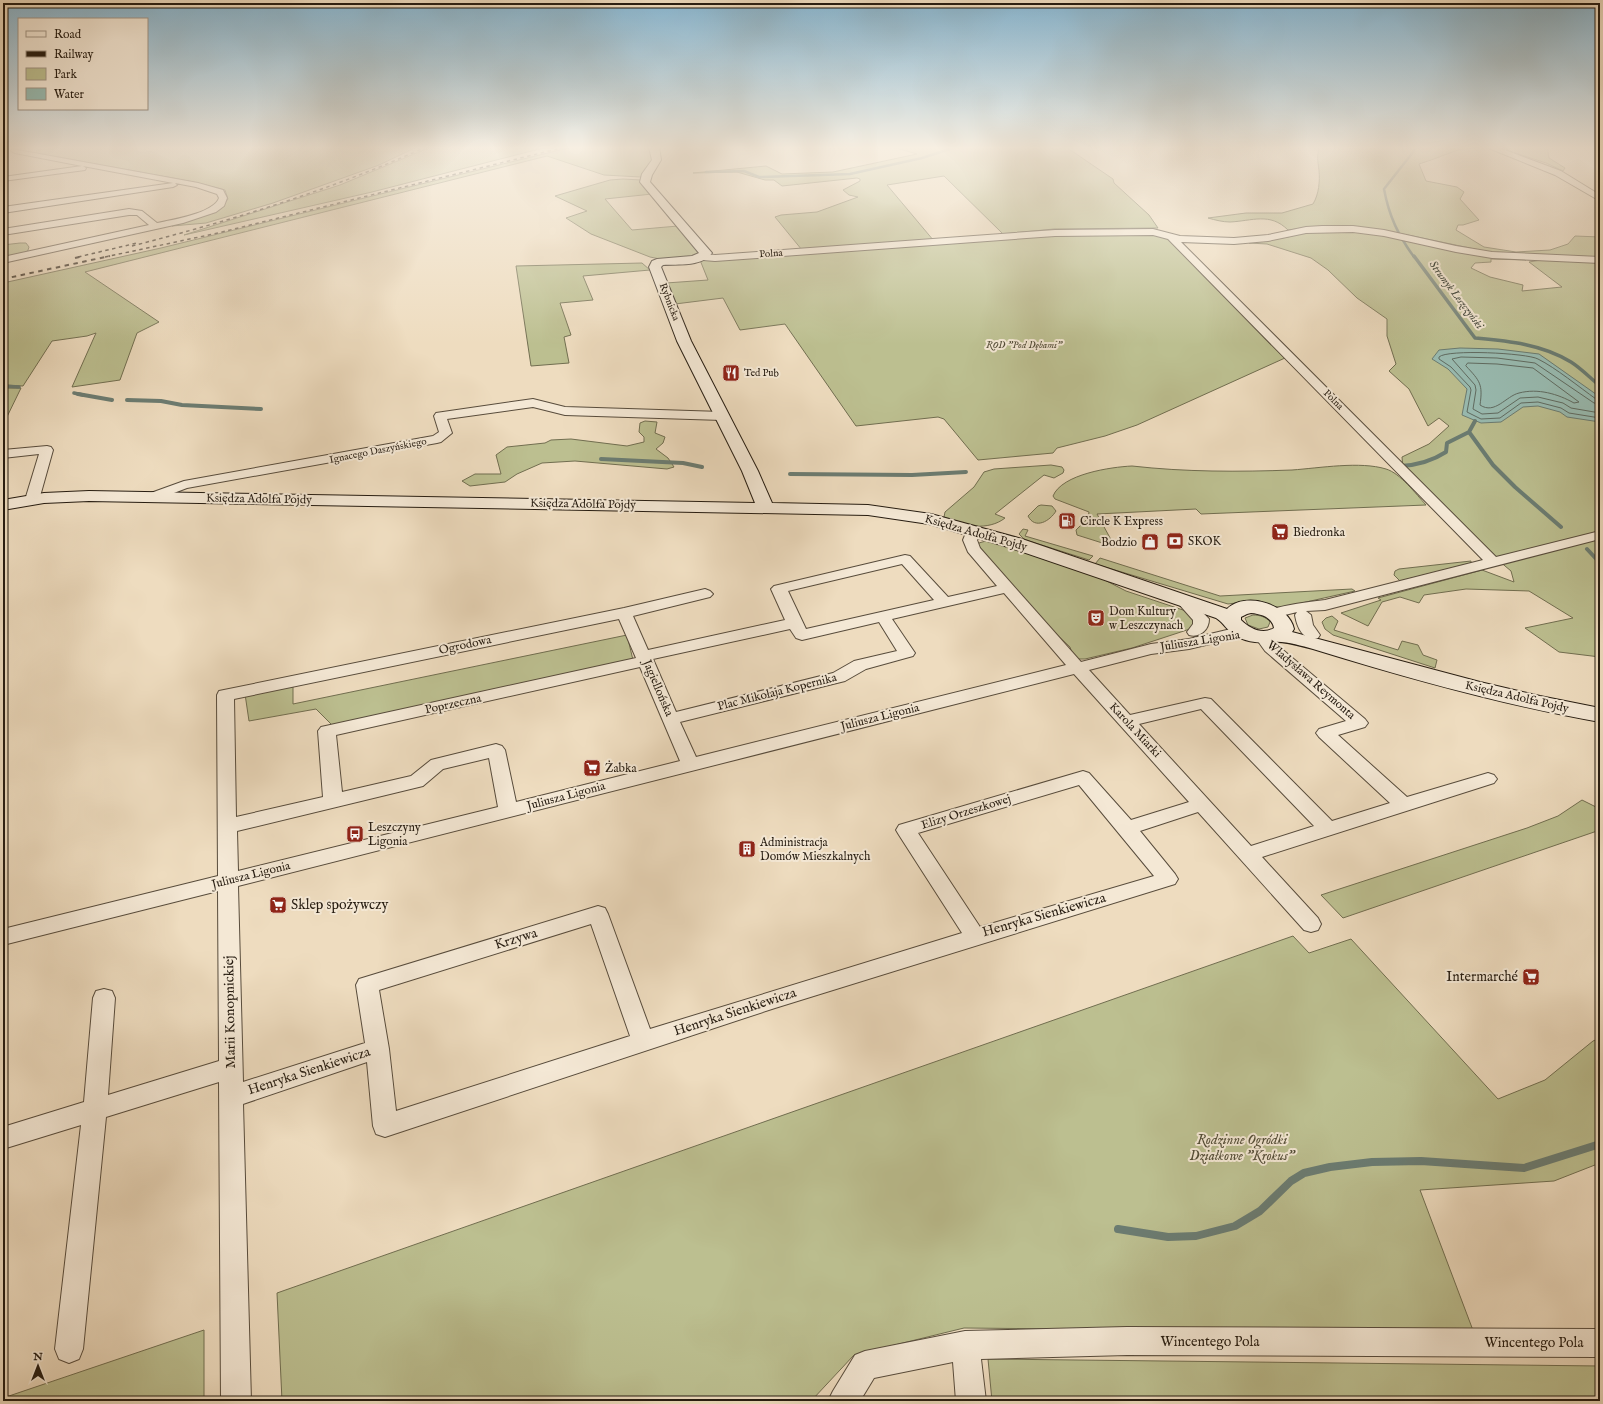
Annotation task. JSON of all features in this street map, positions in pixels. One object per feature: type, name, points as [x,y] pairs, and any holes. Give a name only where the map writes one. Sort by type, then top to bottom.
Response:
[{"type":"street","points":[[3,232],[123,213]]},
{"type":"street","points":[[129,213],[138,214],[155,226]]},
{"type":"street","points":[[3,260],[155,226],[206,213]]},
{"type":"street","points":[[672,213],[705,251],[706,254],[703,257]]},
{"type":"street","name":"Polna","points":[[1172,238],[1244,240],[1275,237],[1306,230],[1358,230],[1399,236],[1456,249],[1492,255],[1600,260]]},
{"type":"street","name":"Polna","points":[[703,257],[723,258],[1055,233],[1153,232],[1165,234],[1172,238],[1493,562]]},
{"type":"street","name":"Rybnicka","points":[[703,257],[664,262],[655,266],[684,341],[764,500],[764,507]]},
{"type":"street","name":"Ignacego Daszyńskiego","points":[[153,497],[184,486],[437,440],[446,433],[440,416],[465,412],[533,403],[565,411],[722,416]]},
{"type":"street","points":[[3,454],[47,450],[32,500]]},
{"type":"street","name":"Księdza Adolfa Pojdy","points":[[3,505],[32,500],[89,496],[868,510],[931,519],[1015,543],[1152,589],[1185,602],[1223,614],[1235,615]]},
{"type":"street","name":"Karola Miarki","points":[[973,531],[970,540],[973,549],[1077,667],[1311,924]]},
{"type":"street","points":[[1271,628],[1299,607],[1325,605],[1600,535]]},
{"type":"street","points":[[944,602],[905,559],[780,588],[794,623],[802,635],[1008,588]]},
{"type":"street","name":"Księdza Adolfa Pojdy","points":[[1152,589],[1222,607],[1235,615]]},
{"type":"street","name":"Ogrodowa","points":[[225,695],[705,594]]},
{"type":"street","points":[[1185,602],[1201,618],[1201,625],[1195,632]]},
{"type":"street","points":[[1271,628],[1258,608],[1235,615],[1237,628],[1271,628],[1325,605]]},
{"type":"street","name":"Jagiellońska","points":[[624,612],[690,764]]},
{"type":"street","name":"Juliusza Ligonia","points":[[1151,649],[1179,636],[1220,625],[1235,615]]},
{"type":"street","points":[[1303,615],[1305,626],[1312,635]]},
{"type":"street","name":"Plac Mikołaja Kopernika","points":[[671,718],[839,677],[860,665],[907,653],[882,616]]},
{"type":"street","points":[[645,658],[794,623]]},
{"type":"street","name":"Księdza Adolfa Pojdy","points":[[1271,628],[1312,635],[1435,676]]},
{"type":"street","name":"Księdza Adolfa Pojdy","points":[[1271,628],[1295,638],[1341,652],[1503,695],[1600,715]]},
{"type":"street","name":"Juliusza Ligonia","points":[[3,937],[228,880],[508,812],[690,764],[1077,667],[1151,649],[1188,644],[1231,634],[1271,628]]},
{"type":"street","name":"Władysława Reymonta","points":[[1271,628],[1271,648],[1359,723],[1324,733],[1404,805]]},
{"type":"street","name":"Poprzeczna","points":[[333,801],[327,731],[645,658]]},
{"type":"street","name":"Marii Konopnickiej","points":[[225,695],[236,1401]]},
{"type":"street","points":[[1127,721],[1205,703],[1328,829]]},
{"type":"street","points":[[227,826],[417,782],[437,764],[496,750],[508,812]]},
{"type":"street","name":"Elizy Orzeszkowej","points":[[975,936],[906,830],[1083,777],[1127,828]]},
{"type":"street","points":[[1248,854],[1488,779]]},
{"type":"street","points":[[1127,828],[1203,804]]},
{"type":"street","name":"Henryka Sienkiewicza","points":[[231,1097],[377,1049],[386,1126],[643,1040],[975,936],[1168,879],[1127,828]]},
{"type":"street","name":"Krzywa","points":[[377,1049],[367,985],[598,914],[643,1040]]},
{"type":"street","points":[[69,1349],[104,998]]},
{"type":"street","points":[[3,1138],[231,1068]]},
{"type":"street","name":"Wincentego Pola","points":[[843,1401],[865,1365],[965,1345],[1127,1341],[1600,1343]]},
{"type":"street","points":[[965,1345],[971,1401]]},
{"type":"green space","points":[[211,213],[241,213],[206,223],[172,226]]},
{"type":"green space","points":[[254,213],[282,213],[184,235]]},
{"type":"green space","points":[[305,213],[322,213],[85,272],[159,322],[137,333],[120,380],[72,387],[96,333],[87,336],[52,341],[23,386],[3,385],[3,283],[161,248]]},
{"type":"green space","points":[[582,213],[617,213],[632,230],[678,226],[702,252],[697,257],[660,259],[650,257],[591,234],[566,218]]},
{"type":"green space","points":[[811,213],[910,213],[934,241],[802,250],[775,217],[781,215]]},
{"type":"green space","points":[[981,213],[1146,213],[1158,228],[1054,229],[1003,234]]},
{"type":"green space","points":[[1246,213],[1472,213],[1479,220],[1458,225],[1456,230],[1484,247],[1516,252],[1550,250],[1568,244],[1575,236],[1600,237],[1600,259],[1489,252],[1383,231],[1312,227],[1288,230],[1281,224],[1268,219],[1230,222],[1208,218]]},
{"type":"green space","points":[[1362,231],[1524,259],[1526,260],[1491,259],[1491,262],[1475,263],[1471,268],[1490,277],[1523,285],[1522,291],[1562,287],[1529,262],[1541,260],[1600,262],[1600,657],[1559,652],[1525,628],[1573,618],[1529,591],[1466,589],[1424,595],[1419,603],[1400,597],[1382,602],[1368,626],[1341,613],[1381,600],[1378,598],[1482,570],[1514,582],[1511,571],[1467,534],[1403,469],[1402,457],[1429,444],[1449,426],[1439,418],[1428,426],[1409,389],[1389,371],[1396,364],[1387,336],[1387,319],[1357,298],[1328,270],[1311,258],[1267,244],[1249,243],[1288,237],[1307,232]]},
{"type":"green space","name":"ROD \"Pod Dębami\"","points":[[1150,234],[1167,237],[1285,358],[1137,425],[1105,436],[1057,448],[1053,453],[978,460],[944,419],[938,417],[856,426],[785,324],[740,330],[723,298],[675,304],[666,283],[708,280],[700,260],[1018,237]]},
{"type":"green space","points":[[26,243],[29,247],[27,253],[3,258],[3,245]]},
{"type":"green space","points":[[642,263],[650,270],[583,276],[593,300],[560,303],[571,335],[564,337],[569,363],[531,366],[516,266]]},
{"type":"green space","points":[[3,388],[21,388],[3,425]]},
{"type":"green space","points":[[645,421],[657,422],[655,433],[665,437],[663,443],[656,449],[668,458],[674,467],[667,469],[575,461],[542,463],[517,474],[505,482],[470,486],[462,481],[475,474],[501,474],[496,455],[507,447],[545,443],[551,440],[571,439],[627,446],[644,442],[644,437],[639,432],[640,423]]},
{"type":"green space","points":[[1051,465],[1062,467],[1064,470],[1063,473],[1054,478],[1044,475],[995,514],[1005,518],[998,522],[991,525],[975,526],[958,523],[944,517],[945,512],[974,487],[984,472],[994,469]]},
{"type":"green space","points":[[1352,465],[1376,467],[1386,469],[1397,475],[1408,484],[1426,505],[1201,514],[1196,509],[1097,514],[1115,547],[1077,535],[1076,530],[1088,518],[1089,512],[1055,499],[1053,496],[1058,488],[1076,477],[1088,473],[1132,466],[1232,471],[1292,470]]},
{"type":"green space","points":[[1041,505],[1052,506],[1056,511],[1046,521],[1034,523],[1028,516]]},
{"type":"green space","points":[[1023,529],[1028,530],[1025,536],[1093,556],[1089,560],[1029,541],[1024,539],[1019,534]]},
{"type":"green space","points":[[989,540],[1091,573],[1126,591],[1183,610],[1195,618],[1193,628],[1132,648],[1085,659],[1078,659],[1072,653],[1070,647],[1053,631],[978,546],[979,543]]},
{"type":"green space","points":[[1100,558],[1220,596],[1352,589],[1355,591],[1284,607],[1271,607],[1244,602],[1228,604],[1095,564]]},
{"type":"green space","points":[[1471,561],[1471,563],[1400,581],[1394,575],[1395,571],[1399,569]]},
{"type":"green space","points":[[1253,615],[1267,619],[1270,622],[1268,627],[1259,629],[1248,625],[1245,618]]},
{"type":"green space","points":[[1332,616],[1338,621],[1334,630],[1398,650],[1402,641],[1418,645],[1423,655],[1437,660],[1435,668],[1333,635],[1325,629],[1322,622],[1326,618]]},
{"type":"green space","points":[[627,635],[633,660],[333,726],[316,709],[249,721],[245,694],[293,684],[293,704]]},
{"type":"green space","points":[[1582,800],[1600,809],[1600,830],[1343,918],[1321,895],[1527,828],[1558,816]]},
{"type":"green space","name":"Rodzinne Ogródki Działkowe \"Krokus\"","points":[[1293,936],[1309,953],[1351,939],[1498,1099],[1545,1080],[1593,1041],[1600,1038],[1600,1163],[1554,1181],[1420,1190],[1474,1333],[964,1328],[854,1355],[812,1400],[282,1401],[277,1293]]},
{"type":"green space","points":[[204,1330],[204,1401],[3,1401],[3,1398]]},
{"type":"green space","points":[[988,1359],[1600,1366],[1600,1401],[992,1401]]},
{"type":"water","points":[[1460,348],[1498,349],[1539,354],[1600,397],[1600,422],[1567,417],[1560,412],[1538,406],[1523,407],[1501,422],[1481,423],[1462,415],[1467,389],[1448,369],[1432,359],[1439,350]]},
{"type":"waterway","name":"Strumyk Leszczyński","points":[[1391,213],[1403,241],[1414,257]]},
{"type":"waterway","name":"Strumyk Leszczyński","points":[[1414,256],[1475,338],[1524,344],[1548,351],[1571,362],[1600,386]]},
{"type":"waterway","points":[[3,386],[19,387]]},
{"type":"waterway","points":[[74,393],[80,394]]},
{"type":"waterway","points":[[80,394],[112,400]]},
{"type":"waterway","points":[[127,400],[161,401],[182,405],[261,409]]},
{"type":"waterway","points":[[1469,432],[1475,421]]},
{"type":"waterway","points":[[1401,466],[1413,465],[1435,458],[1446,452],[1447,443],[1469,432]]},
{"type":"waterway","points":[[1469,432],[1493,465],[1515,487],[1561,527]]},
{"type":"waterway","points":[[601,459],[683,463],[702,467]]},
{"type":"waterway","points":[[790,474],[912,475],[966,472]]},
{"type":"waterway","points":[[1587,549],[1600,563]]},
{"type":"waterway","points":[[1118,1229],[1168,1237],[1196,1236],[1235,1226],[1260,1211],[1291,1181],[1304,1173],[1330,1167],[1372,1162],[1421,1161],[1524,1168],[1600,1144]]},
{"type":"railway","points":[[132,246],[252,213]]},
{"type":"railway","points":[[105,257],[218,233],[301,213]]},
{"type":"railway","points":[[78,257],[137,243]]},
{"type":"railway","points":[[75,258],[83,256]]},
{"type":"railway","points":[[3,279],[110,256]]},
{"type":"place","name":"Ted Pub","points":[[731,373]]},
{"type":"place","name":"Circle K Express","points":[[1067,521]]},
{"type":"place","name":"Biedronka","points":[[1280,532]]},
{"type":"place","name":"SKOK","points":[[1175,541]]},
{"type":"place","name":"Bodzio","points":[[1150,542]]},
{"type":"place","name":"Dom Kultury w Leszczynach","points":[[1096,618]]},
{"type":"place","name":"Żabka","points":[[592,768]]},
{"type":"place","name":"Leszczyny Ligonia","points":[[355,834]]},
{"type":"place","name":"Administracja Domów Mieszkalnych","points":[[747,849]]},
{"type":"place","name":"Sklep spożywczy","points":[[278,905]]},
{"type":"place","name":"Intermarché","points":[[1531,977]]}]
